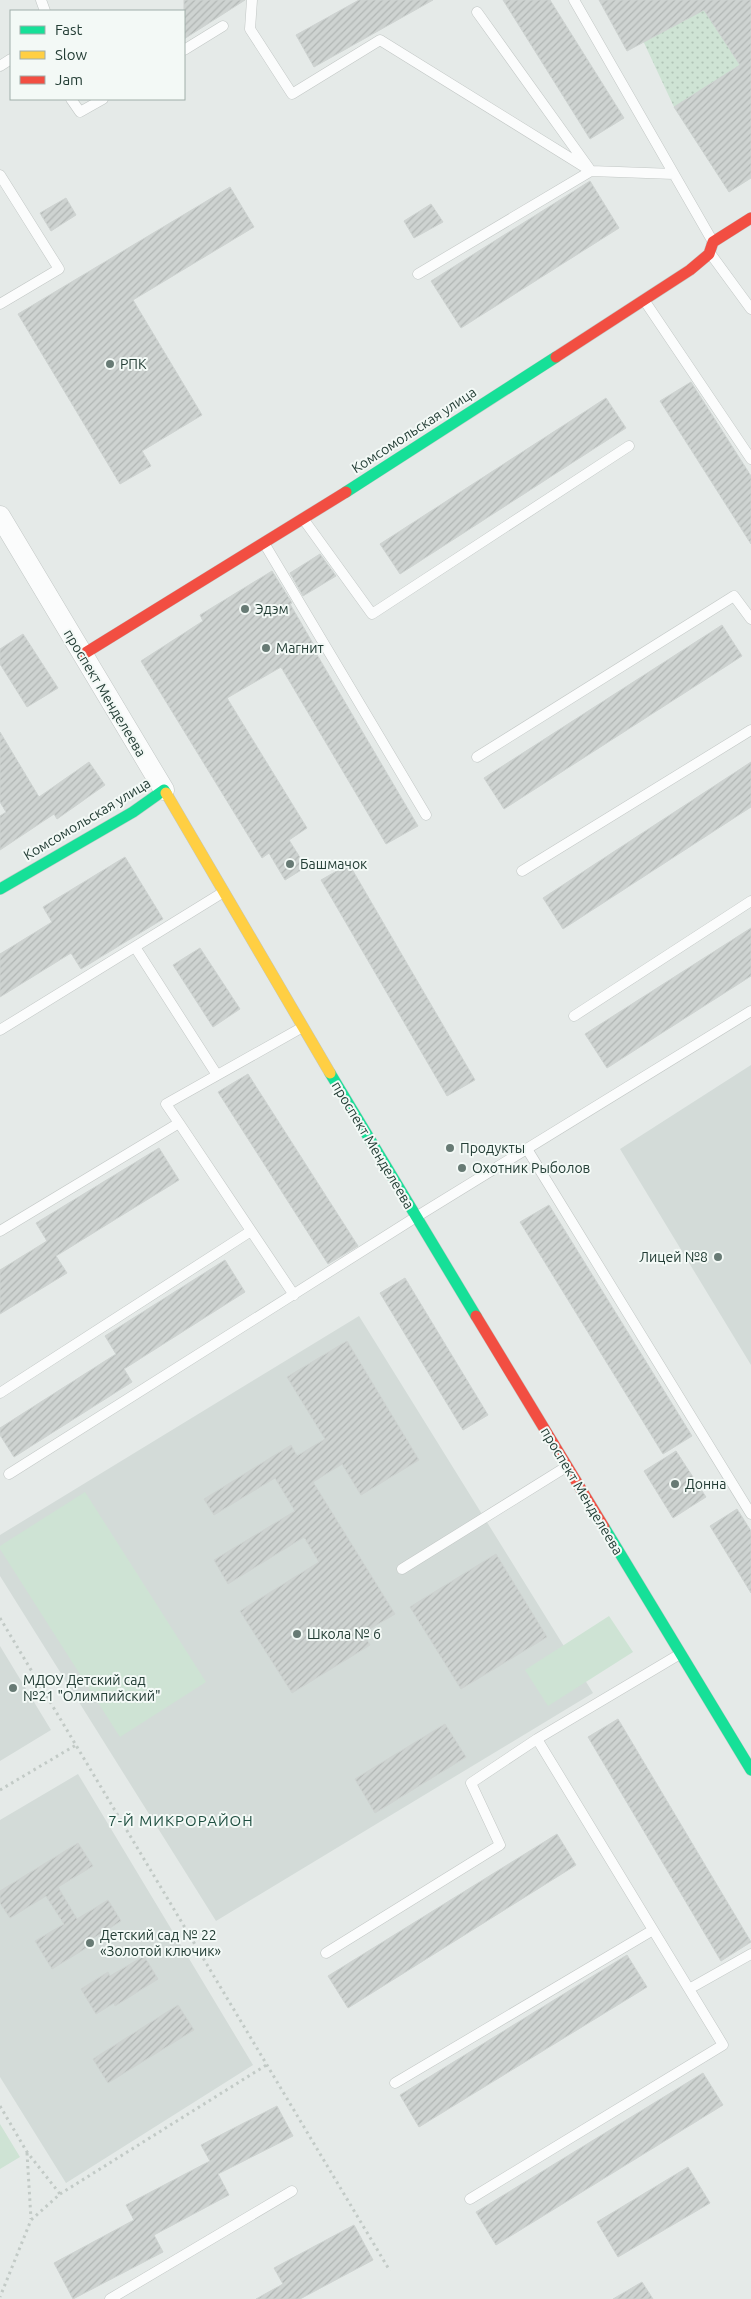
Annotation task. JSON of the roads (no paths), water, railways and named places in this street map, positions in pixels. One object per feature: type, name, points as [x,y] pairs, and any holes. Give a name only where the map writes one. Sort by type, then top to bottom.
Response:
[{"type":"street","points":[[709,254],[713,242],[751,218]]},
{"type":"street","name":"Комсомольская улица","points":[[82,656],[303,519],[690,270],[709,254]]},
{"type":"street","name":"проспект Менделеева","points":[[0,516],[82,656],[164,790],[302,1027],[751,1770]]},
{"type":"street","name":"Комсомольская улица","points":[[0,889],[134,812],[164,790]]},
{"type":"lane","points":[[252,0],[250,29],[292,94],[380,40],[591,171],[674,174]]},
{"type":"lane","points":[[574,0],[713,242]]},
{"type":"lane","points":[[477,12],[591,171]]},
{"type":"lane","points":[[185,49],[223,26]]},
{"type":"lane","points":[[72,100],[80,112],[100,100]]},
{"type":"lane","points":[[418,274],[591,171]]},
{"type":"lane","points":[[0,175],[59,269],[0,304]]},
{"type":"lane","points":[[709,254],[751,309]]},
{"type":"lane","points":[[644,300],[751,459]]},
{"type":"lane","points":[[303,519],[372,614],[629,446]]},
{"type":"lane","points":[[264,543],[426,815]]},
{"type":"lane","points":[[477,757],[734,596],[751,620]]},
{"type":"lane","points":[[522,871],[751,730]]},
{"type":"lane","points":[[0,1030],[223,893]]},
{"type":"lane","points":[[574,1016],[751,901]]},
{"type":"lane","points":[[135,947],[217,1076]]},
{"type":"lane","points":[[9,1474],[416,1217],[751,1011]]},
{"type":"lane","points":[[294,1295],[166,1104],[302,1027]]},
{"type":"lane","points":[[0,1231],[178,1123]]},
{"type":"lane","points":[[527,1149],[751,1514]]},
{"type":"lane","points":[[0,1393],[251,1231]]},
{"type":"lane","points":[[402,1569],[567,1466]]},
{"type":"lane","points":[[326,1953],[500,1845],[471,1783],[537,1739],[680,1653]]},
{"type":"lane","points":[[470,2199],[723,2045],[537,1739]]},
{"type":"lane","points":[[395,2083],[653,1930]]},
{"type":"lane","points":[[689,1989],[751,1954]]},
{"type":"lane","points":[[110,2299],[292,2191]]},
{"type":"place","name":"РПК","points":[[110,364]]},
{"type":"place","name":"Эдэм","points":[[245,609]]},
{"type":"place","name":"Магнит","points":[[266,648]]},
{"type":"place","name":"Башмачок","points":[[290,864]]},
{"type":"place","name":"Продукты","points":[[450,1148]]},
{"type":"place","name":"Охотник Рыболов","points":[[462,1168]]},
{"type":"place","name":"Лицей №8","points":[[718,1257]]},
{"type":"place","name":"Донна","points":[[675,1484]]},
{"type":"place","name":"Школа № 6","points":[[297,1634]]},
{"type":"place","name":"МДОУ Детский сад №21 \"Олимпийский\"","points":[[13,1688]]},
{"type":"place","name":"Детский сад № 22 «Золотой ключик»","points":[[90,1943]]},
{"type":"district","name":"7-Й МИКРОРАЙОН","points":[[181,1820]]}]
